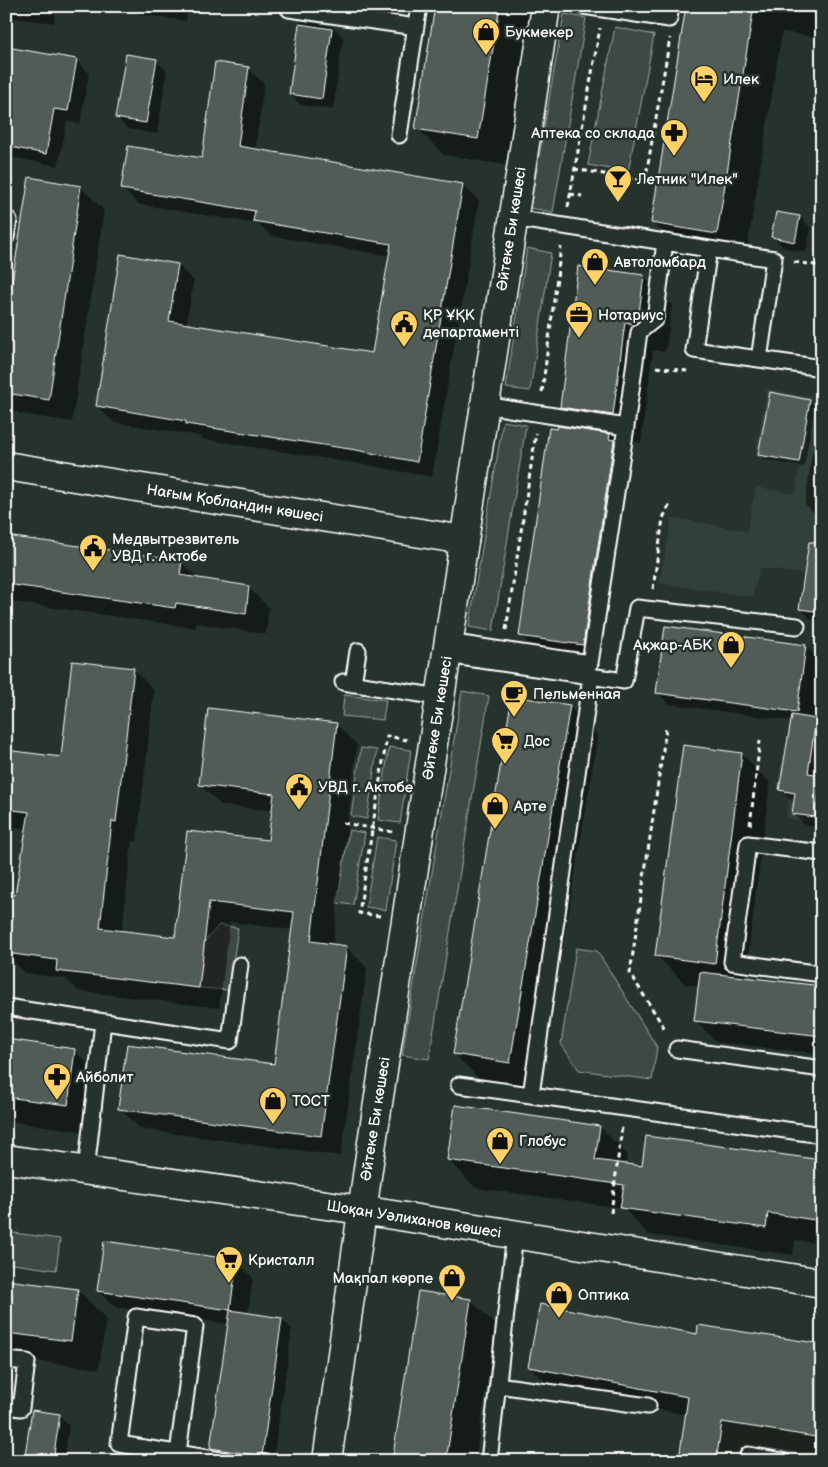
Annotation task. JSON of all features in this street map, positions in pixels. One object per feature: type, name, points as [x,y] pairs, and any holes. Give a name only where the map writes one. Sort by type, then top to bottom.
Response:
[{"type":"street","name":"Әйтеке Би көшесі","points":[[327,1461],[361,1210],[546,6]]},
{"type":"street","name":"Нағым Қобландин көшесі","points":[[6,466],[464,540]]},
{"type":"street","name":"Шоқан Уәлиханов көшесі","points":[[6,1160],[361,1210],[822,1283]]},
{"type":"lane","points":[[399,135],[419,6]]},
{"type":"lane","points":[[583,6],[669,19],[672,6]]},
{"type":"lane","points":[[289,9],[416,26]]},
{"type":"lane","points":[[513,218],[774,259],[759,359]]},
{"type":"lane","points":[[6,219],[9,220],[6,237]]},
{"type":"lane","points":[[447,649],[503,650],[590,663],[639,332],[655,319],[665,242]]},
{"type":"lane","points":[[709,249],[694,350],[822,368]]},
{"type":"lane","points":[[484,405],[626,427]]},
{"type":"lane","points":[[447,649],[624,681],[637,608],[797,626]]},
{"type":"lane","points":[[358,650],[348,683],[440,697]]},
{"type":"lane","points":[[531,1095],[591,676]]},
{"type":"lane","points":[[822,853],[748,844],[732,962],[822,974]]},
{"type":"lane","points":[[6,1007],[230,1041],[240,965]]},
{"type":"lane","points":[[86,1171],[103,1022]]},
{"type":"lane","points":[[677,1049],[822,1070]]},
{"type":"lane","points":[[459,1085],[822,1135]]},
{"type":"lane","points":[[489,1461],[515,1234]]},
{"type":"lane","points":[[178,1453],[195,1326],[136,1317],[119,1444],[227,1461]]},
{"type":"lane","points":[[6,1360],[27,1362],[21,1408],[6,1406]]},
{"type":"lane","points":[[498,1385],[648,1406]]},
{"type":"lane","points":[[748,1455],[782,1461]]},
{"type":"path","points":[[503,650],[539,414],[564,226],[603,9]]},
{"type":"path","points":[[574,169],[645,181],[671,31]]},
{"type":"path","points":[[570,194],[582,196]]},
{"type":"path","points":[[774,259],[822,266]]},
{"type":"path","points":[[649,366],[690,372]]},
{"type":"path","points":[[650,609],[663,518],[670,504]]},
{"type":"path","points":[[666,729],[630,973],[677,1049]]},
{"type":"path","points":[[405,921],[359,913],[386,736],[432,745]]},
{"type":"path","points":[[748,844],[760,741]]},
{"type":"path","points":[[343,824],[372,828]]},
{"type":"path","points":[[611,1214],[625,1108]]},
{"type":"shaded area","points":[[564,14],[586,18],[553,212],[530,208]]},
{"type":"shaded area","points":[[615,27],[654,35],[628,172],[588,165]]},
{"type":"shaded area","points":[[527,248],[551,253],[530,391],[506,388]]},
{"type":"shaded area","points":[[767,389],[812,397],[810,406],[822,408],[822,612],[799,609],[804,574],[760,568],[752,597],[659,583],[672,518],[747,531],[756,487],[795,494],[800,465],[755,457]]},
{"type":"shaded area","points":[[503,421],[526,425],[493,631],[469,627]]},
{"type":"shaded area","points":[[462,691],[489,696],[429,1059],[402,1055]]},
{"type":"shaded area","points":[[344,695],[386,700],[383,720],[342,716]]},
{"type":"shaded area","points":[[389,747],[411,750],[400,823],[378,820]]},
{"type":"shaded area","points":[[361,748],[377,750],[367,819],[351,816]]},
{"type":"shaded area","points":[[790,794],[822,799],[822,824],[786,818]]},
{"type":"shaded area","points":[[349,830],[365,833],[353,905],[337,903]]},
{"type":"shaded area","points":[[377,837],[396,840],[386,910],[366,907]]},
{"type":"shaded area","points":[[219,925],[238,928],[229,990],[199,988],[205,941]]},
{"type":"shaded area","points":[[576,948],[597,951],[657,1047],[652,1080],[579,1070],[561,1044]]},
{"type":"shaded area","points":[[6,1232],[60,1239],[56,1270],[6,1263]]},
{"type":"shaded area","points":[[735,1331],[822,1344],[822,1461],[716,1461]]},
{"type":"building","points":[[435,6],[500,6],[478,139],[415,129]]},
{"type":"building","name":"Илек","points":[[686,6],[754,6],[717,234],[651,223]]},
{"type":"building","points":[[299,24],[332,29],[322,99],[289,94]]},
{"type":"building","points":[[6,47],[77,59],[68,111],[54,109],[46,154],[6,146]]},
{"type":"building","points":[[126,54],[157,59],[146,123],[115,118]]},
{"type":"building","points":[[215,62],[249,67],[238,146],[463,184],[417,462],[356,450],[186,424],[186,421],[96,406],[120,254],[178,264],[169,321],[372,353],[391,244],[253,221],[255,211],[121,189],[128,146],[202,158]]},
{"type":"building","points":[[29,177],[81,186],[49,400],[6,393],[6,319]]},
{"type":"building","points":[[776,212],[800,216],[795,242],[771,237]]},
{"type":"building","points":[[578,266],[644,275],[638,321],[634,324],[625,322],[613,415],[560,407]]},
{"type":"building","points":[[770,392],[810,400],[799,462],[758,455]]},
{"type":"building","points":[[558,426],[610,434],[609,439],[614,440],[583,645],[519,636],[549,428],[557,429]]},
{"type":"building","name":"Медвытрезвитель УВД г. Актобе","points":[[6,536],[182,560],[180,575],[249,586],[246,614],[176,603],[175,608],[6,584]]},
{"type":"building","points":[[809,542],[822,542],[822,612],[799,609]]},
{"type":"building","name":"Ақжар-АБК","points":[[665,626],[806,645],[797,712],[656,693]]},
{"type":"building","points":[[72,661],[134,668],[116,822],[112,821],[100,928],[175,937],[187,831],[268,840],[274,794],[199,785],[208,708],[337,723],[311,941],[347,946],[321,1136],[118,1109],[127,1044],[274,1064],[294,912],[209,902],[199,988],[56,971],[57,960],[6,953],[6,929],[11,895],[15,895],[29,812],[6,809],[6,750],[61,757]]},
{"type":"building","points":[[512,696],[570,705],[510,1063],[453,1054]]},
{"type":"building","points":[[792,715],[816,719],[808,773],[822,775],[815,817],[792,814],[795,793],[779,790]]},
{"type":"building","points":[[683,745],[742,753],[715,964],[655,956]]},
{"type":"building","points":[[700,972],[822,986],[822,1036],[694,1021]]},
{"type":"building","points":[[6,1039],[75,1049],[68,1105],[6,1097]]},
{"type":"building","points":[[455,1105],[600,1126],[595,1160],[642,1166],[646,1136],[822,1160],[822,1221],[768,1213],[766,1228],[620,1208],[624,1185],[447,1160]]},
{"type":"building","points":[[104,1241],[237,1260],[230,1310],[97,1291]]},
{"type":"building","points":[[6,1280],[78,1289],[71,1341],[6,1333]]},
{"type":"building","points":[[418,1291],[471,1299],[446,1461],[420,1461],[393,1456]]},
{"type":"building","points":[[540,1304],[697,1334],[698,1325],[822,1344],[822,1438],[722,1422],[716,1461],[679,1459],[688,1397],[528,1367]]},
{"type":"building","points":[[230,1310],[282,1318],[262,1456],[210,1448]]},
{"type":"building","points":[[32,1410],[60,1414],[53,1461],[24,1461]]},
{"type":"place","name":"Букмекер","points":[[486,56]]},
{"type":"place","name":"Илек","points":[[704,103]]},
{"type":"place","name":"Аптека со склада","points":[[674,157]]},
{"type":"place","name":"Летник \"Илек\"","points":[[618,203]]},
{"type":"place","name":"Автоломбард","points":[[595,286]]},
{"type":"place","name":"Нотариус","points":[[579,339]]},
{"type":"place","name":"ҚР ҰҚК департаменті","points":[[404,348]]},
{"type":"place","name":"Медвытрезвитель УВД г. Актобе","points":[[93,572]]},
{"type":"place","name":"Ақжар-АБК","points":[[731,669]]},
{"type":"place","name":"Пельменная","points":[[514,718]]},
{"type":"place","name":"Дос","points":[[505,765]]},
{"type":"place","name":"УВД г. Актобе","points":[[299,811]]},
{"type":"place","name":"Арте","points":[[495,830]]},
{"type":"place","name":"Айболит","points":[[57,1101]]},
{"type":"place","name":"ТОСТ","points":[[273,1125]]},
{"type":"place","name":"Глобус","points":[[500,1165]]},
{"type":"place","name":"Кристалл","points":[[229,1284]]},
{"type":"place","name":"Мақпал көрпе","points":[[452,1302]]},
{"type":"place","name":"Оптика","points":[[559,1319]]}]
